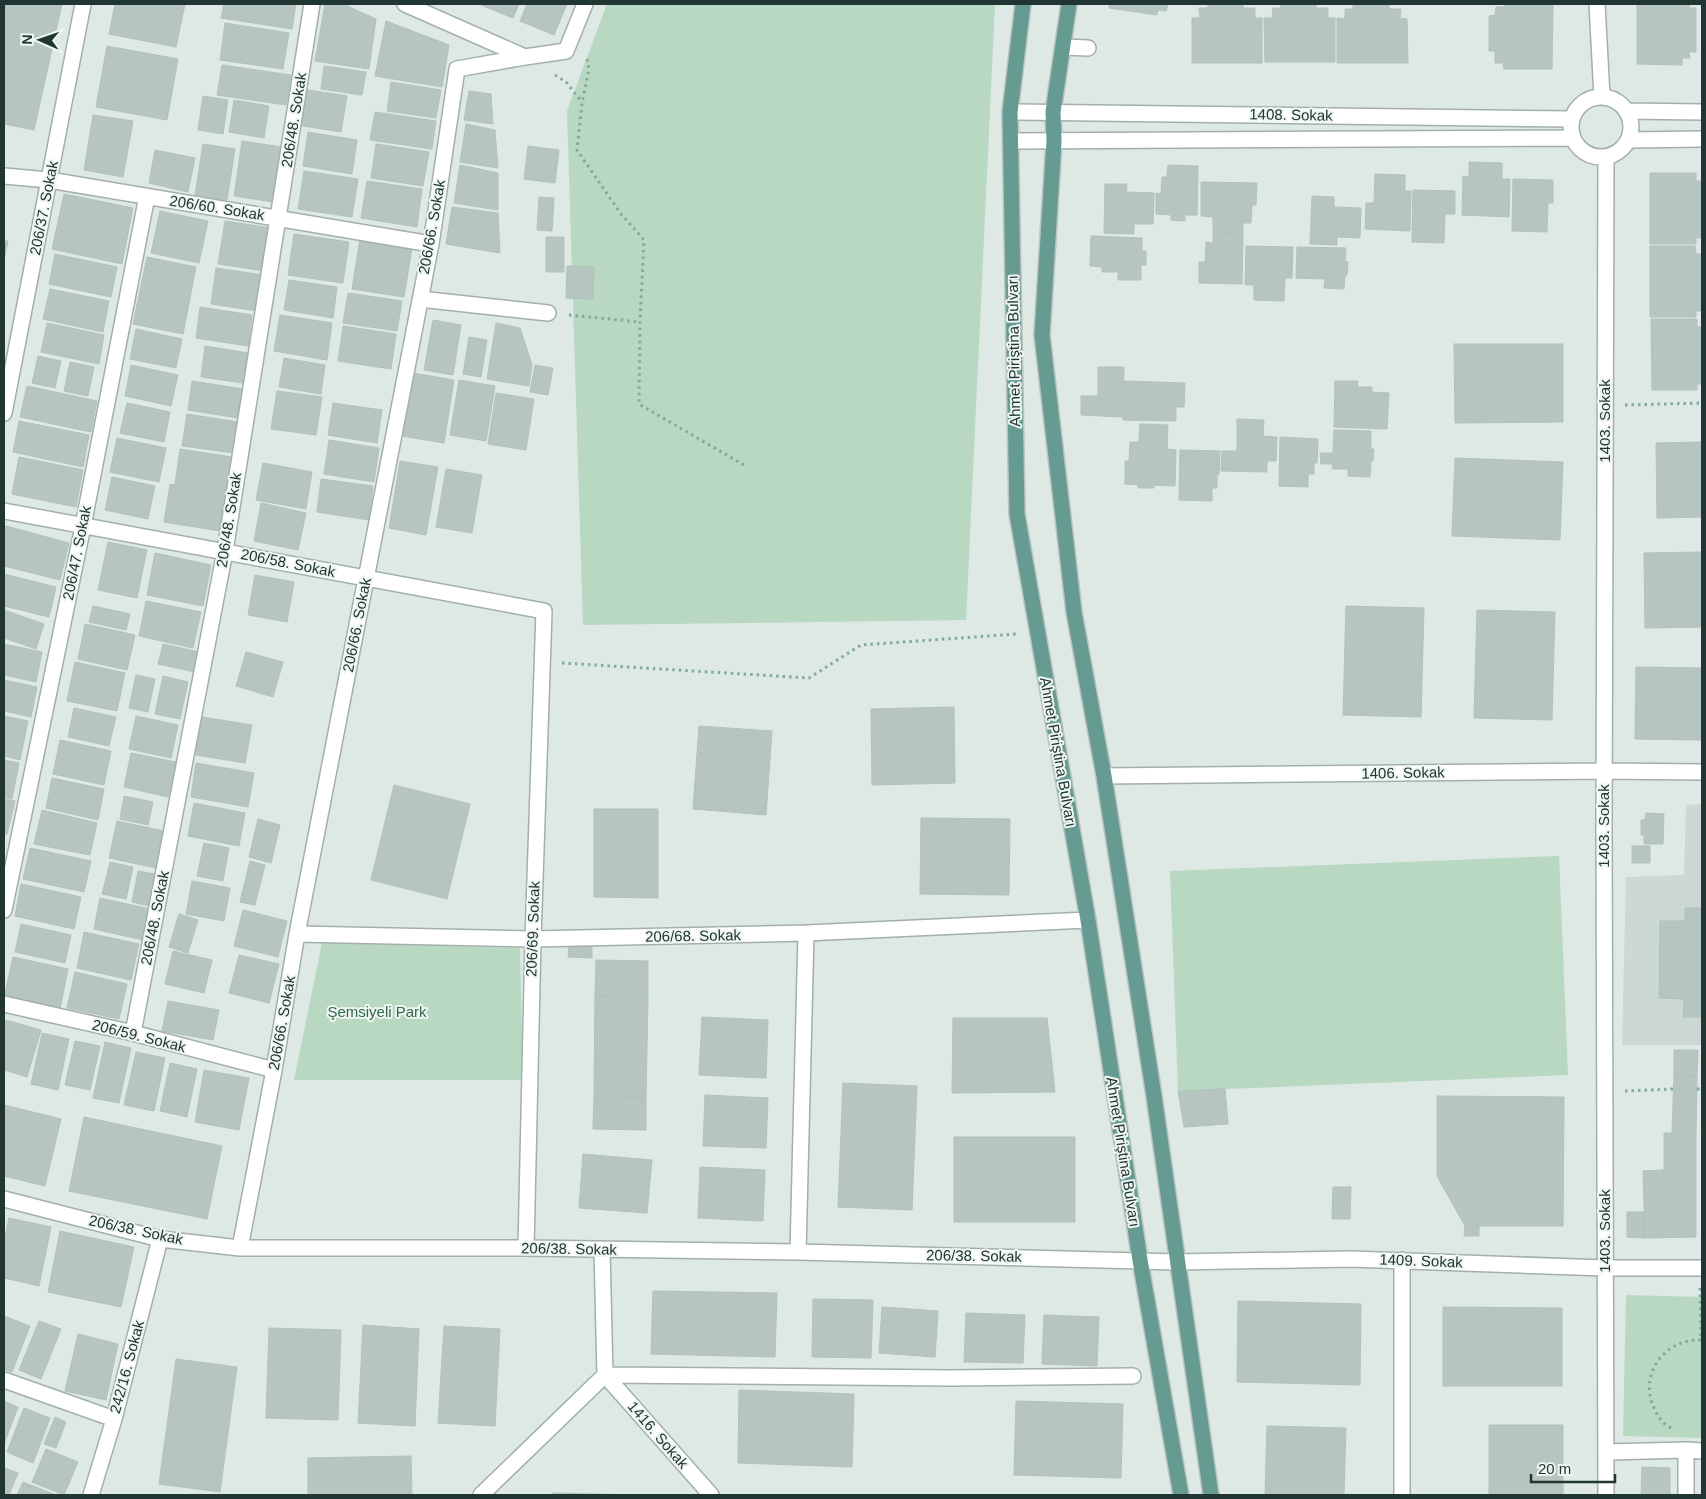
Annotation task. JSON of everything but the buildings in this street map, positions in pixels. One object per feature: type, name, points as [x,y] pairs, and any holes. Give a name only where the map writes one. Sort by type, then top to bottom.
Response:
[{"type":"main road","name":"Ahmet Piriştina Bulvarı","points":[[1024,4],[1010,112],[1017,514],[1088,920],[1140,1260],[1181,1495]]},
{"type":"main road","name":"Ahmet Piriştina Bulvarı","points":[[1069,4],[1053,112],[1054,141],[1042,335],[1074,612],[1104,776],[1154,1096],[1211,1495]]},
{"type":"street","name":"206/37. Sokak","points":[[4,413],[83,4]]},
{"type":"street","name":"206/48. Sokak","points":[[133,1033],[224,551],[312,4]]},
{"type":"street","points":[[405,4],[525,56],[566,51],[585,4]]},
{"type":"street","points":[[1597,4],[1602,97]]},
{"type":"street","points":[[1063,47],[1088,48]]},
{"type":"street","name":"206/66. Sokak","points":[[240,1248],[274,1070],[297,934],[420,300],[458,70],[525,56]]},
{"type":"street","points":[[1602,97],[1612,99],[1627,111],[1631,126],[1629,140],[1615,154],[1606,158],[1595,157],[1586,154],[1578,147],[1573,138],[1572,119],[1583,103],[1592,98],[1602,97]]},
{"type":"street","points":[[1627,111],[1702,112]]},
{"type":"street","name":"1408. Sokak","points":[[1010,112],[1572,119]]},
{"type":"street","name":"1408. Sokak","points":[[1011,141],[1573,138]]},
{"type":"street","points":[[1629,140],[1702,140]]},
{"type":"street","name":"1403. Sokak","points":[[1606,158],[1604,1092],[1606,1495]]},
{"type":"street","name":"206/60. Sokak","points":[[4,176],[49,180],[430,244]]},
{"type":"street","name":"206/47. Sokak","points":[[4,910],[83,526],[147,196]]},
{"type":"street","points":[[420,300],[548,313]]},
{"type":"street","name":"206/58. Sokak","points":[[4,511],[544,610]]},
{"type":"street","name":"206/69. Sokak","points":[[526,1248],[533,939],[544,610]]},
{"type":"street","name":"1406. Sokak","points":[[1104,776],[1605,771],[1702,772]]},
{"type":"street","name":"206/68. Sokak","points":[[297,934],[533,939],[806,933],[1088,920]]},
{"type":"street","points":[[798,1252],[806,933]]},
{"type":"street","name":"206/59. Sokak","points":[[4,1004],[133,1033],[274,1070]]},
{"type":"street","name":"206/38. Sokak","points":[[4,1199],[160,1239],[240,1248],[526,1248],[1140,1260]]},
{"type":"street","name":"242/16. Sokak","points":[[91,1495],[114,1419],[160,1239]]},
{"type":"street","points":[[602,1250],[605,1375]]},
{"type":"street","name":"1409. Sokak","points":[[1140,1260],[1177,1262],[1350,1259],[1605,1268],[1701,1268]]},
{"type":"street","points":[[1402,1260],[1402,1495]]},
{"type":"street","points":[[481,1495],[605,1375],[952,1378],[1133,1376]]},
{"type":"street","name":"1416. Sokak","points":[[605,1375],[711,1495]]},
{"type":"street","points":[[4,1380],[114,1419]]},
{"type":"street","points":[[1686,1450],[1686,1495]]},
{"type":"street","points":[[1607,1452],[1702,1451]]},
{"type":"path","points":[[525,56],[566,82],[582,103],[577,150],[621,214],[644,240],[639,404],[744,465]]},
{"type":"path","points":[[548,313],[640,322]]},
{"type":"path","points":[[1605,405],[1702,403]]},
{"type":"path","points":[[542,662],[809,678],[861,644],[1038,633]]},
{"type":"path","points":[[1604,1092],[1674,1089]]},
{"type":"path","points":[[1674,1430],[1667,1426],[1657,1415],[1650,1401],[1649,1385],[1652,1370],[1660,1357],[1671,1347],[1686,1341],[1701,1340],[1701,1268]]},
{"type":"shaded area","points":[[1702,804],[1702,1045],[1622,1045],[1626,877],[1684,875],[1686,805]]},
{"type":"green space","points":[[607,4],[995,4],[966,620],[583,625],[567,111]]},
{"type":"green space","points":[[1559,856],[1568,1075],[1178,1091],[1170,871]]},
{"type":"green space","name":"Şemsiyeli Park","points":[[322,943],[520,948],[523,1080],[294,1080]]},
{"type":"green space","points":[[1626,1295],[1702,1297],[1702,1438],[1623,1436]]}]
